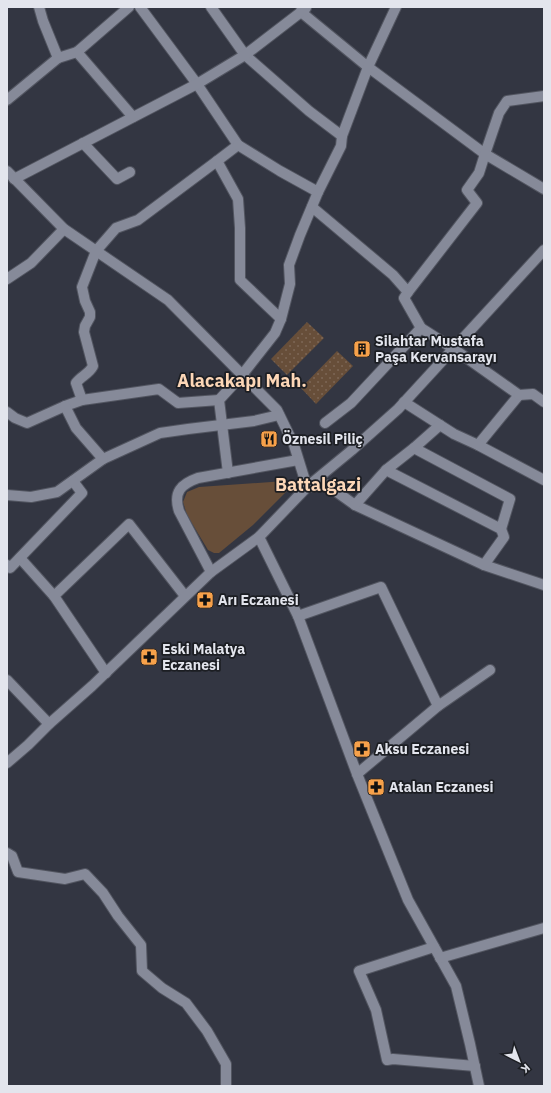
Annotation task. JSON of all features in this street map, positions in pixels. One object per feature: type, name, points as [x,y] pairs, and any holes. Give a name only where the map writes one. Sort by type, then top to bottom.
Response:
[{"type":"street","points":[[39,7],[58,58]]},
{"type":"street","points":[[7,100],[58,58],[77,52],[129,7]]},
{"type":"street","points":[[140,7],[197,84],[238,145],[318,192]]},
{"type":"street","points":[[211,7],[245,55],[309,111],[342,136]]},
{"type":"street","points":[[7,412],[15,418],[27,423],[82,400],[159,389],[178,403],[219,400],[276,334],[290,284],[290,265],[300,235],[318,192],[341,146],[342,136],[368,67],[396,7]]},
{"type":"street","points":[[14,179],[197,84],[245,55],[304,9],[368,67],[485,154],[544,190]]},
{"type":"street","points":[[77,52],[133,117]]},
{"type":"street","points":[[544,96],[507,100],[499,113],[479,173],[467,190],[477,203],[404,298],[421,328],[454,349],[519,395],[533,394],[544,402]]},
{"type":"street","points":[[83,143],[117,179],[130,172]]},
{"type":"street","points":[[82,400],[76,383],[91,370],[93,366],[84,332],[90,318],[90,312],[85,301],[82,287],[96,251],[116,228],[138,220],[238,145]]},
{"type":"street","points":[[216,161],[238,199],[240,228],[240,280],[281,319]]},
{"type":"street","points":[[7,171],[64,229],[168,300],[277,410],[294,445],[307,487]]},
{"type":"street","points":[[312,207],[393,275],[408,292]]},
{"type":"street","points":[[7,279],[31,263],[64,229]]},
{"type":"street","points":[[7,763],[106,673],[211,572],[259,536],[307,487],[352,450],[404,402],[544,250]]},
{"type":"street","points":[[325,423],[350,403],[421,328]]},
{"type":"street","points":[[478,445],[519,395]]},
{"type":"street","points":[[219,400],[228,473]]},
{"type":"street","points":[[404,402],[454,434],[543,478]]},
{"type":"street","points":[[65,406],[76,428],[103,459]]},
{"type":"street","points":[[7,495],[31,497],[57,492],[103,459],[160,434],[222,424],[254,421],[280,415]]},
{"type":"street","points":[[355,505],[386,470],[440,425]]},
{"type":"street","points":[[414,448],[510,499],[501,529],[504,537],[484,565]]},
{"type":"street","points":[[211,572],[176,503],[176,496],[180,488],[188,482],[198,478],[298,460]]},
{"type":"street","points":[[386,470],[501,529]]},
{"type":"street","points":[[7,565],[10,568],[82,493],[73,481]]},
{"type":"street","points":[[307,487],[327,485],[355,505],[484,565],[544,585]]},
{"type":"street","points":[[54,596],[129,524],[185,596]]},
{"type":"street","points":[[259,536],[298,616],[408,900],[456,986],[478,1084],[488,1086]]},
{"type":"street","points":[[20,558],[54,596],[106,673]]},
{"type":"street","points":[[298,616],[381,587],[438,706]]},
{"type":"street","points":[[358,774],[438,706],[490,670]]},
{"type":"street","points":[[7,680],[49,724]]},
{"type":"street","points":[[7,853],[12,856],[18,872],[64,879],[85,874],[103,893],[118,916],[141,945],[142,971],[162,988],[186,1003],[207,1031],[226,1064],[226,1086]]},
{"type":"street","points":[[440,958],[544,928]]},
{"type":"street","points":[[434,947],[359,971],[376,1010],[387,1060],[393,1059],[475,1066]]},
{"type":"shaded area","points":[[307,322],[324,338],[287,375],[271,359]]},
{"type":"shaded area","points":[[337,351],[353,366],[316,404],[301,388]]},
{"type":"shaded area","points":[[285,481],[289,484],[289,489],[253,525],[219,553],[214,553],[208,550],[187,515],[183,502],[187,492],[199,487]]},
{"type":"place","name":"Silahtar Mustafa Paşa Kervansarayı","points":[[362,349]]},
{"type":"place","name":"Öznesil Piliç","points":[[269,439]]},
{"type":"place","name":"Arı Eczanesi","points":[[205,600]]},
{"type":"place","name":"Eski Malatya Eczanesi","points":[[149,657]]},
{"type":"place","name":"Aksu Eczanesi","points":[[362,749]]},
{"type":"place","name":"Atalan Eczanesi","points":[[376,787]]},
{"type":"district","name":"Alacakapı Mah.","points":[[242,380]]},
{"type":"district","name":"Battalgazi","points":[[318,484]]}]
